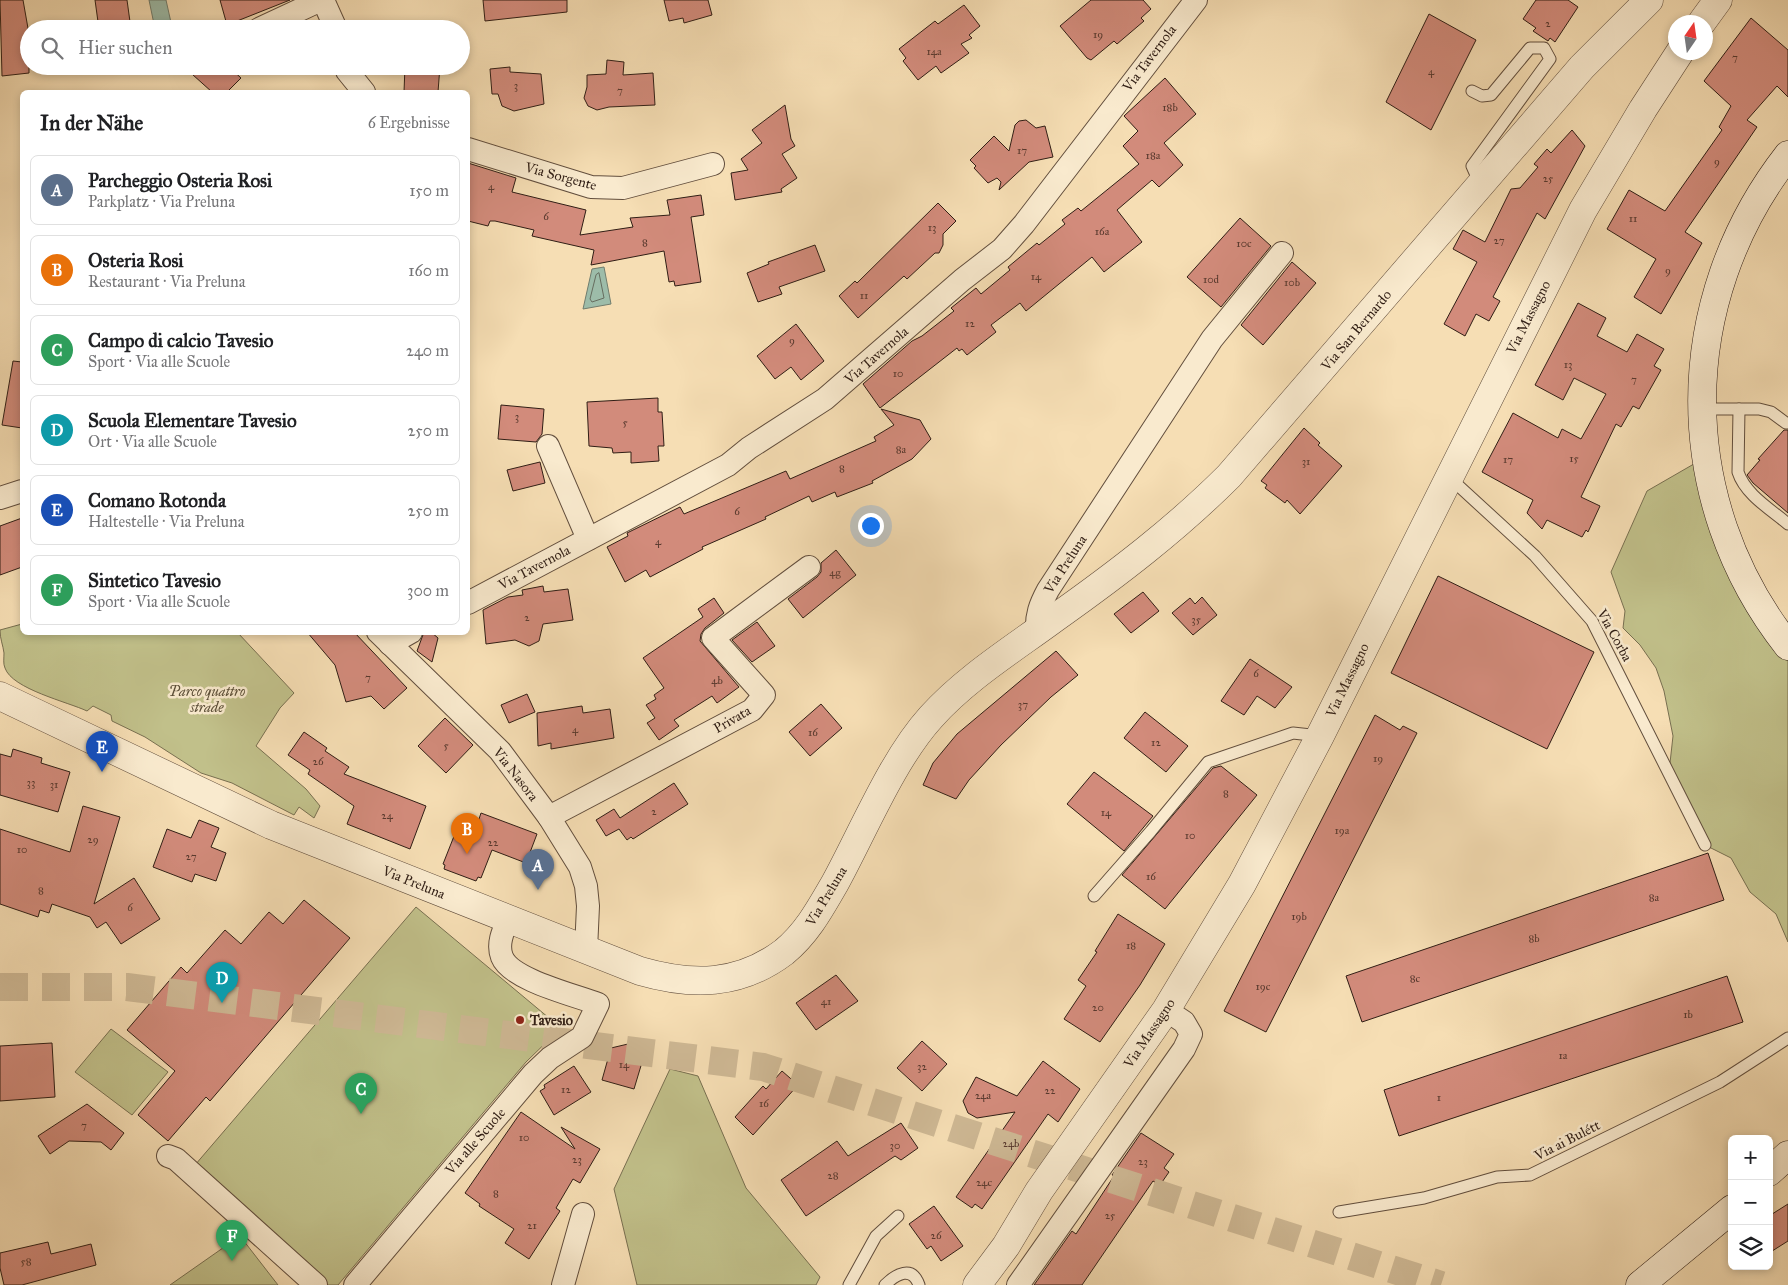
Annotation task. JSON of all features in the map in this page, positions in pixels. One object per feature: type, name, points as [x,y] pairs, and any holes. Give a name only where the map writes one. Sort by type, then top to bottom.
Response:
[{"type":"street","points":[[279,20],[322,0],[332,20]]},
{"type":"street","name":"Via Tavernola","points":[[470,602],[728,465],[749,448],[825,399],[962,280],[1002,249],[1024,224],[1196,0]]},
{"type":"street","name":"Via San Bernardo","points":[[1036,632],[1132,563],[1173,530],[1229,476],[1582,67],[1649,0]]},
{"type":"street","points":[[1707,15],[1718,0]]},
{"type":"street","name":"Via Massagno","points":[[977,1285],[1006,1246],[1039,1191],[1166,1010],[1242,884],[1320,736],[1583,210],[1642,109],[1675,60]]},
{"type":"street","points":[[346,77],[362,90]]},
{"type":"street","name":"Via Sorgente","points":[[470,150],[591,187],[622,188],[713,164]]},
{"type":"street","points":[[1788,156],[1755,204],[1725,268],[1706,344],[1702,409],[1706,457],[1716,505],[1726,539],[1762,609],[1788,646]]},
{"type":"street","name":"Via Preluna","points":[[0,696],[271,825],[640,971],[664,978],[692,982],[707,982],[745,973],[778,956],[800,937],[819,911],[898,764],[930,718],[950,698],[1036,632],[1036,618],[1039,606],[1048,590],[1212,339],[1282,253]]},
{"type":"street","points":[[548,446],[588,539]]},
{"type":"street","points":[[0,498],[20,492]]},
{"type":"street","name":"Privata","points":[[549,817],[752,710],[764,695],[713,638],[809,567]]},
{"type":"street","points":[[384,638],[398,635]]},
{"type":"street","name":"Via Nasora","points":[[384,638],[500,751],[549,817],[580,866],[586,886],[588,906],[586,950]]},
{"type":"street","name":"Via alle Scuole","points":[[355,1285],[533,1074],[550,1058],[582,1037],[598,1004],[527,978],[507,966],[500,949],[500,940],[508,920]]},
{"type":"street","points":[[1018,1284],[1184,1049],[1190,1034],[1189,1028],[1166,1010]]},
{"type":"street","points":[[1773,1168],[1788,1155]]},
{"type":"street","points":[[168,1156],[176,1159],[316,1285]]},
{"type":"street","points":[[1640,1285],[1728,1212]]},
{"type":"street","points":[[563,1285],[583,1214]]},
{"type":"lane","points":[[1472,91],[1482,96],[1491,96],[1530,48],[1544,48],[1550,60],[1472,166],[1480,184]]},
{"type":"lane","points":[[1702,409],[1767,410],[1786,424]]},
{"type":"lane","points":[[1739,409],[1738,472],[1740,479],[1745,488],[1788,524]]},
{"type":"lane","name":"Via Corba","points":[[1449,477],[1535,556],[1592,620],[1705,845]]},
{"type":"lane","points":[[1094,896],[1208,762],[1294,733],[1320,736]]},
{"type":"lane","name":"Via ai Bulétt","points":[[1339,1212],[1424,1198],[1497,1178],[1530,1175],[1720,1082],[1788,1038]]},
{"type":"lane","points":[[849,1285],[876,1236],[898,1216]]},
{"type":"lane","points":[[886,1285],[894,1275],[907,1273],[914,1276],[919,1285]]},
{"type":"green space","points":[[1706,457],[1788,646],[1788,942],[1776,914],[1750,892],[1731,858],[1705,845],[1669,772],[1673,736],[1664,691],[1656,668],[1640,645],[1623,628],[1625,611],[1611,572],[1647,491]]},
{"type":"green space","name":"Parco quattro strade","points":[[20,625],[20,635],[240,635],[294,693],[280,708],[256,746],[306,789],[320,806],[314,818],[299,807],[294,815],[232,783],[201,773],[145,737],[112,721],[111,715],[93,706],[87,711],[41,694],[18,682],[10,676],[4,666],[0,630]]},
{"type":"green space","points":[[416,907],[561,1028],[526,1062],[338,1285],[325,1285],[195,1165]]},
{"type":"green space","points":[[111,1029],[168,1072],[132,1115],[75,1072]]},
{"type":"green space","points":[[670,1069],[698,1076],[746,1188],[820,1277],[816,1285],[637,1285],[614,1189]]},
{"type":"green space","points":[[240,1236],[278,1285],[170,1285]]},
{"type":"water","points":[[149,0],[166,0],[170,20],[153,20]]},
{"type":"water","points":[[604,267],[611,304],[583,309],[592,269]]},
{"type":"building","points":[[0,0],[23,0],[27,20],[20,20],[20,74],[2,76]]},
{"type":"building","points":[[95,0],[127,0],[130,20],[98,20]]},
{"type":"building","points":[[220,0],[290,0],[240,20],[226,20]]},
{"type":"building","points":[[483,0],[567,0],[567,12],[485,21]]},
{"type":"building","points":[[664,0],[708,0],[712,15],[684,23],[683,18],[669,21]]},
{"type":"building","points":[[1091,0],[1143,0],[1151,9],[1141,18],[1144,21],[1117,44],[1114,41],[1091,60],[1087,58],[1060,26]]},
{"type":"building","points":[[1536,0],[1568,0],[1578,7],[1555,42],[1550,38],[1548,41],[1533,31],[1536,28],[1523,19]]},
{"type":"building","points":[[964,5],[980,26],[969,35],[972,38],[961,44],[969,53],[941,73],[936,66],[918,80],[903,61],[906,58],[899,49],[935,21],[938,24]]},
{"type":"building","points":[[1429,14],[1476,40],[1431,130],[1386,102]]},
{"type":"building","points":[[1751,18],[1788,50],[1788,97],[1777,86],[1747,120],[1757,127],[1685,232],[1702,243],[1661,314],[1634,297],[1656,259],[1607,229],[1629,190],[1665,211],[1722,130],[1719,127],[1731,106],[1704,81]]},
{"type":"building","points":[[607,60],[624,62],[623,75],[653,73],[655,105],[609,107],[597,110],[588,106],[584,98],[587,87],[587,75],[606,74]]},
{"type":"building","points":[[510,67],[510,72],[541,74],[544,104],[514,111],[502,106],[498,94],[492,94],[490,69]]},
{"type":"building","points":[[193,75],[238,75],[241,78],[229,90],[210,90]]},
{"type":"building","points":[[405,75],[439,75],[438,90],[404,90]]},
{"type":"building","points":[[1165,78],[1196,114],[1164,143],[1183,165],[1159,187],[1152,180],[1117,210],[1142,242],[1104,272],[1092,257],[1026,311],[1020,303],[991,325],[996,332],[967,355],[962,349],[959,351],[957,348],[880,408],[863,384],[912,341],[922,336],[954,311],[951,308],[976,288],[981,294],[1010,270],[1008,267],[1037,243],[1039,245],[1065,224],[1062,220],[1078,208],[1081,211],[1139,164],[1123,146],[1138,131],[1124,116]]},
{"type":"building","points":[[785,105],[791,139],[795,146],[782,154],[797,178],[781,189],[782,192],[735,200],[731,173],[748,170],[741,159],[762,143],[752,130]]},
{"type":"building","points":[[1026,120],[1036,128],[1045,126],[1053,157],[1029,162],[999,190],[1001,182],[997,178],[988,183],[974,168],[976,166],[970,160],[994,136],[1009,151],[1015,125],[1019,121]]},
{"type":"building","points":[[1572,130],[1585,146],[1545,219],[1537,213],[1493,297],[1500,301],[1489,321],[1476,314],[1465,336],[1444,324],[1477,262],[1453,249],[1463,230],[1485,242],[1511,189],[1520,188],[1538,167],[1534,164],[1547,149],[1551,153]]},
{"type":"building","points":[[470,164],[516,178],[512,192],[586,210],[580,235],[633,227],[630,218],[670,215],[667,200],[701,195],[704,215],[691,217],[701,282],[675,286],[674,281],[669,282],[664,251],[591,265],[594,250],[532,236],[534,230],[495,221],[490,221],[488,226],[470,222]]},
{"type":"building","points":[[938,203],[956,221],[943,234],[943,245],[939,253],[935,253],[907,279],[904,276],[858,318],[839,296],[855,281],[857,283]]},
{"type":"building","points":[[1240,218],[1271,246],[1221,307],[1187,277]]},
{"type":"building","points":[[815,245],[825,271],[779,287],[782,294],[758,302],[747,273],[769,264],[768,262]]},
{"type":"building","points":[[1292,262],[1316,283],[1263,345],[1241,325]]},
{"type":"building","points":[[1578,303],[1606,318],[1597,336],[1627,352],[1637,334],[1664,349],[1654,366],[1661,370],[1639,409],[1633,406],[1621,427],[1616,424],[1581,497],[1600,506],[1588,532],[1586,530],[1582,537],[1547,520],[1542,529],[1527,513],[1533,500],[1482,472],[1513,413],[1558,438],[1562,429],[1581,439],[1606,394],[1574,378],[1563,400],[1535,385]]},
{"type":"building","points":[[796,324],[824,361],[801,380],[791,367],[775,379],[757,356]]},
{"type":"building","points":[[13,361],[20,362],[20,428],[2,425]]},
{"type":"building","points":[[658,398],[658,412],[662,412],[664,446],[658,446],[659,461],[631,463],[631,452],[613,453],[612,448],[589,446],[587,402]]},
{"type":"building","points":[[501,405],[544,409],[542,434],[536,442],[498,439]]},
{"type":"building","points":[[881,409],[920,420],[931,439],[912,459],[872,481],[873,483],[837,497],[835,492],[812,502],[809,496],[765,517],[766,519],[702,547],[703,549],[650,577],[646,570],[625,582],[607,547],[628,536],[627,533],[680,507],[684,514],[786,471],[790,479],[876,441],[874,437],[894,425]]},
{"type":"building","points":[[1304,428],[1320,443],[1318,445],[1342,466],[1300,514],[1287,500],[1285,503],[1265,488],[1267,485],[1261,481]]},
{"type":"building","points":[[1784,430],[1788,430],[1788,513],[1753,483],[1747,475],[1760,460],[1758,459]]},
{"type":"building","points":[[540,462],[545,483],[513,491],[507,470]]},
{"type":"building","points":[[20,519],[20,568],[0,575],[0,526]]},
{"type":"building","points":[[836,550],[856,575],[803,618],[788,599],[817,577],[821,572],[821,563]]},
{"type":"building","points":[[1438,576],[1594,652],[1547,749],[1391,673]]},
{"type":"building","points":[[543,586],[544,592],[568,589],[573,620],[543,624],[539,641],[529,646],[515,640],[486,644],[483,610],[508,597],[523,595],[522,590]]},
{"type":"building","points":[[1143,592],[1159,611],[1131,633],[1114,614]]},
{"type":"building","points":[[1202,597],[1217,615],[1193,635],[1172,613],[1190,598],[1195,604]]},
{"type":"building","points":[[714,598],[724,613],[705,628],[701,634],[700,641],[739,687],[717,703],[712,696],[674,720],[679,726],[659,740],[647,723],[655,718],[646,705],[656,699],[654,695],[664,688],[643,658],[703,617],[698,609]]},
{"type":"building","points":[[757,622],[775,646],[752,662],[732,640]]},
{"type":"building","points":[[310,635],[357,635],[407,688],[384,709],[371,696],[346,702],[335,665]]},
{"type":"building","points":[[423,635],[434,635],[438,638],[432,662],[417,651]]},
{"type":"building","points":[[1056,651],[1078,675],[1051,697],[1001,745],[969,780],[956,799],[923,785],[933,763],[957,734]]},
{"type":"building","points":[[1250,659],[1292,687],[1275,708],[1257,696],[1244,715],[1221,701]]},
{"type":"building","points":[[527,694],[535,712],[509,723],[501,705]]},
{"type":"building","points":[[821,704],[842,728],[810,756],[789,732]]},
{"type":"building","points":[[582,706],[583,713],[610,709],[614,738],[551,749],[551,743],[538,746],[537,713]]},
{"type":"building","points":[[1145,712],[1188,746],[1166,772],[1124,738]]},
{"type":"building","points":[[1375,715],[1400,730],[1403,726],[1417,733],[1266,1032],[1224,1011]]},
{"type":"building","points":[[445,718],[473,745],[446,773],[418,746]]},
{"type":"building","points":[[304,732],[327,748],[325,751],[349,767],[344,774],[426,806],[410,849],[347,824],[354,806],[308,774],[310,770],[288,755]]},
{"type":"building","points":[[13,749],[42,758],[41,763],[70,772],[58,812],[0,795],[0,754],[11,757]]},
{"type":"building","points":[[1221,766],[1257,795],[1165,909],[1122,875],[1213,768]]},
{"type":"building","points":[[1094,772],[1153,816],[1124,851],[1067,804]]},
{"type":"building","points":[[674,783],[688,804],[633,839],[631,837],[627,840],[619,829],[606,836],[596,820],[614,809],[620,818]]},
{"type":"building","points":[[83,806],[120,817],[94,904],[134,878],[160,919],[121,944],[106,922],[97,928],[90,917],[52,904],[49,913],[40,910],[38,917],[0,904],[0,829],[70,852]]},
{"type":"building","points":[[481,813],[537,834],[526,863],[492,850],[481,878],[478,877],[476,881],[444,869],[445,865],[443,864],[462,816],[478,822]]},
{"type":"building","points":[[199,820],[219,828],[211,847],[226,853],[216,881],[195,874],[192,882],[153,867],[167,829],[191,838]]},
{"type":"building","points":[[1708,853],[1724,900],[1362,1022],[1346,976]]},
{"type":"building","points":[[304,900],[350,938],[210,1101],[206,1097],[168,1141],[138,1115],[175,1071],[127,1030],[181,967],[187,973],[225,930],[241,944],[269,912],[283,924]]},
{"type":"building","points":[[1118,914],[1165,944],[1140,985],[1100,1042],[1064,1019],[1086,986],[1078,980],[1097,952],[1095,951]]},
{"type":"building","points":[[836,975],[858,1001],[816,1030],[796,1003]]},
{"type":"building","points":[[1727,976],[1743,1022],[1399,1136],[1384,1090]]},
{"type":"building","points":[[922,1041],[947,1064],[922,1091],[897,1068]]},
{"type":"building","points":[[52,1043],[55,1097],[0,1101],[0,1046]]},
{"type":"building","points":[[628,1044],[646,1049],[634,1089],[602,1080],[611,1048]]},
{"type":"building","points":[[1043,1061],[1080,1089],[1058,1122],[1048,1114],[982,1209],[975,1204],[972,1208],[956,1197],[1015,1112],[977,1118],[968,1113],[963,1101],[976,1077],[1017,1096]]},
{"type":"building","points":[[574,1066],[591,1092],[554,1115],[540,1091],[545,1088],[544,1085]]},
{"type":"building","points":[[782,1071],[798,1085],[753,1135],[735,1117],[763,1086],[766,1089]]},
{"type":"building","points":[[87,1104],[124,1133],[111,1150],[101,1142],[69,1141],[50,1154],[38,1136]]},
{"type":"building","points":[[521,1112],[575,1149],[561,1127],[600,1149],[580,1183],[573,1179],[556,1208],[560,1211],[529,1259],[505,1243],[514,1229],[479,1206],[480,1204],[465,1193]]},
{"type":"building","points":[[901,1123],[918,1148],[901,1160],[895,1156],[806,1216],[781,1180],[837,1141],[848,1156]]},
{"type":"building","points":[[1141,1133],[1174,1154],[1164,1168],[1169,1172],[1160,1185],[1153,1181],[1082,1285],[1034,1285],[1072,1231],[1076,1234],[1114,1176],[1112,1175]]},
{"type":"building","points":[[1788,1204],[1788,1241],[1773,1250],[1773,1225],[1773,1213]]},
{"type":"building","points":[[934,1206],[963,1246],[941,1261],[931,1246],[927,1249],[909,1224]]},
{"type":"building","points":[[48,1242],[51,1254],[91,1244],[96,1265],[22,1285],[4,1285],[0,1268],[0,1253]]},
{"type":"tunnel","points":[[0,987],[127,987],[763,1067],[1441,1285]]},
{"type":"place","name":"Comano Rotonda","points":[[102,772]]},
{"type":"place","name":"Osteria Rosi","points":[[467,854]]},
{"type":"place","name":"Parcheggio Osteria Rosi","points":[[538,890]]},
{"type":"place","name":"Scuola Elementare Tavesio","points":[[222,1003]]},
{"type":"place","name":"Tavesio","points":[[520,1020]]},
{"type":"place","name":"Campo di calcio Tavesio","points":[[361,1114]]},
{"type":"place","name":"Sintetico Tavesio","points":[[232,1261]]}]
